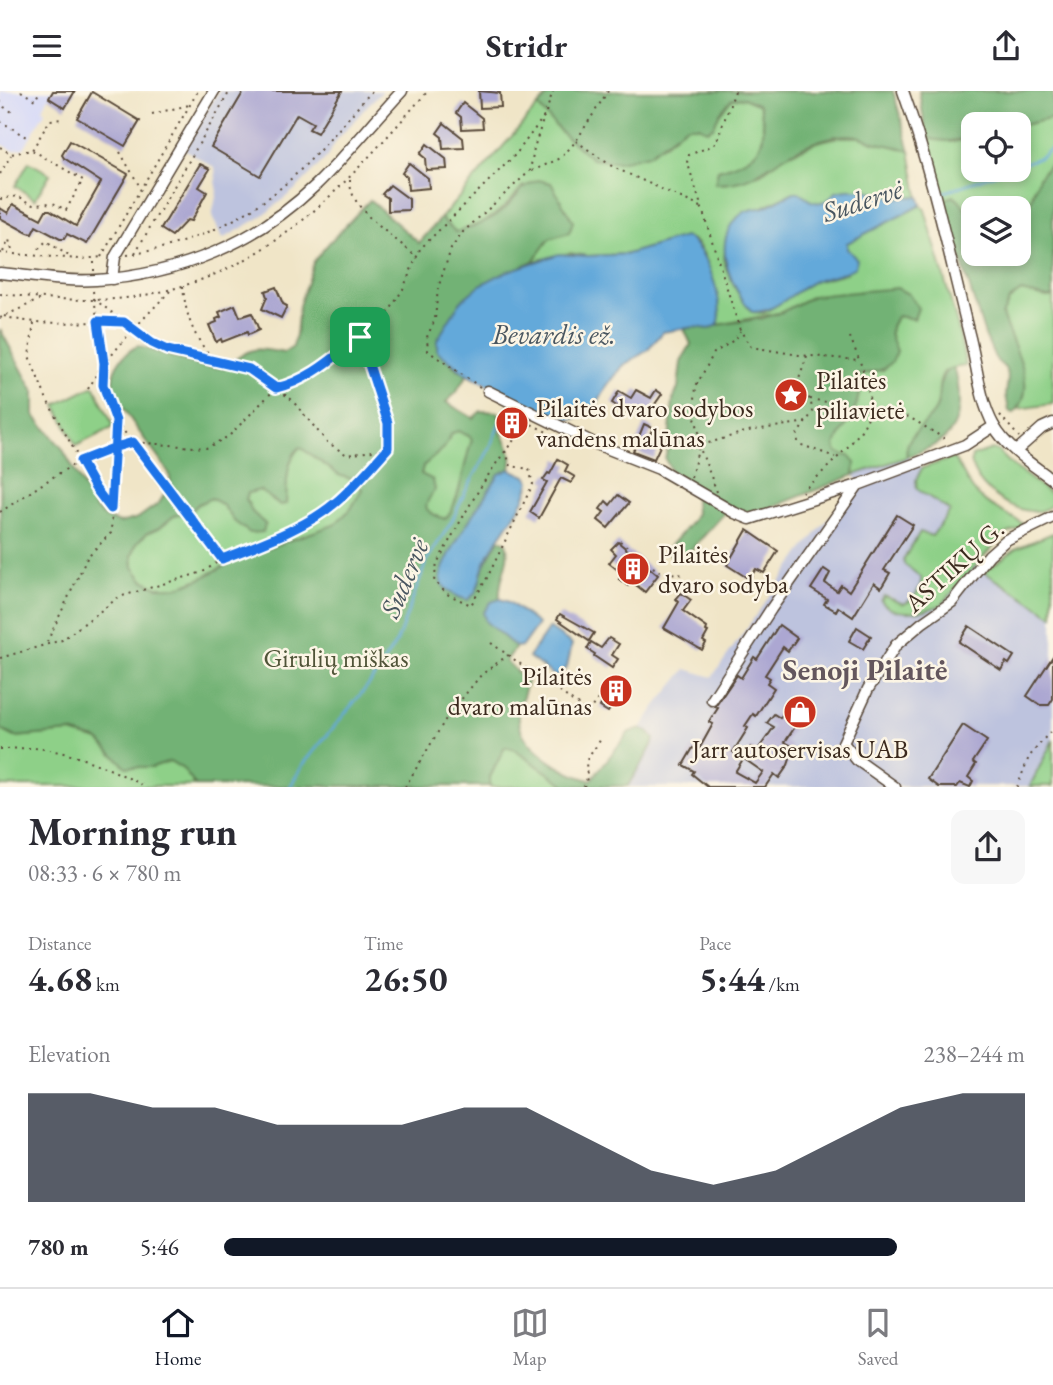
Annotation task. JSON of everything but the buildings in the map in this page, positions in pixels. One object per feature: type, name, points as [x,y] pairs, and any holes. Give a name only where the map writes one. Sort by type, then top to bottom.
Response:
[{"type":"street","points":[[112,279],[114,257],[214,91]]},
{"type":"street","points":[[0,273],[82,280],[112,279],[159,272],[189,263],[253,233],[317,185],[402,91]]},
{"type":"street","points":[[903,91],[916,129],[966,321],[983,398],[993,426],[1006,442],[1053,480]]},
{"type":"street","points":[[488,391],[596,444],[659,469],[750,519],[858,485],[965,445],[993,426]]},
{"type":"street","points":[[1016,451],[1042,428],[1053,423]]},
{"type":"street","points":[[712,700],[777,600],[858,485]]},
{"type":"street","name":"ASTIKŲ G.","points":[[895,786],[857,760],[843,743],[883,664],[896,645],[952,602],[989,555],[1006,540],[1053,517]]},
{"type":"path","points":[[21,91],[35,100],[40,91]]},
{"type":"path","points":[[100,258],[198,91]]},
{"type":"path","points":[[134,254],[230,91]]},
{"type":"path","points":[[13,254],[9,240],[1,253],[13,254],[73,258],[100,258],[134,254],[199,236],[239,216],[273,194],[313,157],[372,91]]},
{"type":"path","points":[[418,91],[423,96]]},
{"type":"path","points":[[530,171],[553,91]]},
{"type":"path","points":[[472,383],[428,351],[427,337],[435,319],[438,288],[451,249],[463,232],[530,171],[561,158],[576,141],[608,91]]},
{"type":"path","points":[[735,91],[717,140],[713,145],[689,155],[687,161],[740,330],[751,347],[859,360]]},
{"type":"path","points":[[0,101],[14,113]]},
{"type":"path","points":[[152,114],[190,105]]},
{"type":"path","points":[[0,512],[80,461],[116,447],[133,442],[206,448],[229,436],[276,388],[293,384],[317,371],[386,317],[403,289],[420,250],[516,154],[545,115]]},
{"type":"path","points":[[32,150],[50,120],[64,118]]},
{"type":"path","points":[[0,121],[26,137]]},
{"type":"path","points":[[576,141],[612,167],[703,207]]},
{"type":"path","points":[[0,147],[11,154],[32,150],[83,180],[66,210],[53,202],[32,204],[19,196],[0,199]]},
{"type":"path","points":[[120,152],[141,188]]},
{"type":"path","points":[[0,174],[11,154]]},
{"type":"path","points":[[350,177],[349,187],[369,216],[418,259]]},
{"type":"path","points":[[39,249],[46,240],[73,258]]},
{"type":"path","points":[[183,285],[185,306],[196,339],[216,361]]},
{"type":"path","points":[[88,389],[104,363],[132,328],[173,288]]},
{"type":"path","points":[[0,318],[44,298]]},
{"type":"path","points":[[222,559],[116,421],[103,385],[104,363],[93,298],[132,328],[167,350],[249,369],[291,399],[327,442],[347,455],[388,448]]},
{"type":"path","points":[[4,316],[34,323],[124,322]]},
{"type":"path","points":[[34,323],[29,356],[47,400],[95,488],[111,509]]},
{"type":"path","points":[[688,486],[701,440],[694,413],[696,386],[714,353],[734,340],[740,330]]},
{"type":"path","points":[[0,658],[62,640],[119,597],[203,572],[222,559],[287,531],[333,505],[388,448],[388,423],[360,337]]},
{"type":"path","points":[[787,507],[860,433],[869,412],[867,386],[850,337]]},
{"type":"path","points":[[807,355],[798,382],[799,393],[810,400],[909,417],[944,439],[950,450]]},
{"type":"path","points":[[810,400],[813,412],[796,436],[799,445],[836,457]]},
{"type":"path","points":[[46,644],[60,620],[88,556],[111,533],[116,421]]},
{"type":"path","points":[[699,446],[748,431],[807,422]]},
{"type":"path","points":[[505,451],[511,466],[529,469],[533,484],[471,605],[446,594],[434,582],[437,563],[492,466],[529,423],[547,432]]},
{"type":"path","points":[[699,446],[713,477],[719,504]]},
{"type":"path","points":[[620,541],[658,571],[685,575]]},
{"type":"path","points":[[491,643],[588,712],[598,699]]},
{"type":"path","points":[[405,786],[447,717],[481,675],[508,655]]},
{"type":"path","points":[[1017,786],[1029,757],[1053,727]]},
{"type":"path","points":[[584,786],[587,778],[586,761],[601,739]]},
{"type":"path","points":[[0,749],[35,748],[109,767],[146,786]]},
{"type":"shaded area","points":[[0,91],[53,91],[42,109],[45,112],[24,148],[13,150],[0,143]]},
{"type":"shaded area","points":[[219,91],[383,91],[297,188],[261,217],[223,239],[212,217],[217,191],[215,168],[184,149]]},
{"type":"shaded area","points":[[907,457],[922,468],[916,480],[917,489],[950,510],[932,536],[924,532],[905,565],[921,577],[920,589],[904,604],[948,599],[975,566],[1053,616],[1053,740],[1030,786],[628,787],[645,755],[653,747],[649,733],[641,728],[686,669],[712,677],[801,552],[858,482],[854,475]],"holes":[[[888,596],[904,604],[885,606]]]},
{"type":"green space","points":[[549,91],[893,91],[910,151],[857,136],[839,136],[801,148],[745,180],[715,184],[718,170],[743,161],[758,149],[764,131],[759,105],[744,98],[732,99],[713,127],[707,130],[698,126],[687,126],[648,155],[619,162],[592,159],[561,132],[538,106]]},
{"type":"green space","points":[[919,91],[1053,91],[1053,118],[1031,123],[1031,112],[961,112],[961,139],[950,141],[927,138]]},
{"type":"green space","points":[[744,98],[759,105],[762,141],[758,149],[743,162],[718,170],[716,184],[759,175],[785,156],[817,142],[839,137],[861,137],[910,151],[918,196],[896,198],[865,190],[820,203],[810,202],[799,192],[794,192],[763,207],[744,212],[724,259],[733,284],[743,300],[752,312],[764,313],[814,281],[847,273],[847,243],[921,205],[925,210],[958,327],[966,366],[944,372],[935,411],[911,437],[907,457],[854,475],[855,463],[836,451],[835,444],[857,402],[859,374],[883,370],[897,351],[891,336],[892,324],[898,316],[907,318],[856,293],[813,296],[782,312],[718,325],[719,307],[710,269],[700,248],[689,238],[627,254],[588,256],[570,253],[533,261],[549,239],[569,233],[573,222],[563,206],[523,186],[494,215],[467,229],[456,233],[441,218],[538,106],[561,132],[661,147],[687,125],[707,130],[713,127],[732,99]]},
{"type":"green space","points":[[1053,118],[1053,160],[1034,189],[1031,201],[1031,196],[961,196],[961,205],[953,196],[942,201],[927,138],[954,142],[961,140],[961,182],[1031,182],[1031,123]]},
{"type":"green space","points":[[1053,160],[1053,296],[1021,291],[1009,300],[1002,315],[1025,379],[1021,403],[1013,414],[1009,411],[1006,395],[1008,377],[1005,368],[996,360],[985,335],[963,266],[1031,266],[1031,202],[1039,177]]},
{"type":"green space","points":[[29,162],[50,174],[35,199],[15,186]]},
{"type":"green space","name":"Girulių miškas","points":[[538,180],[551,183],[573,222],[569,233],[549,239],[533,261],[480,286],[461,301],[452,365],[467,375],[456,393],[446,402],[473,418],[481,411],[498,412],[500,430],[510,448],[511,463],[510,469],[499,474],[446,561],[467,600],[477,590],[484,565],[499,539],[506,543],[507,557],[500,599],[491,602],[486,622],[516,647],[506,661],[527,682],[519,711],[521,730],[546,759],[570,773],[591,780],[629,732],[641,728],[654,739],[628,786],[567,786],[513,749],[505,747],[490,777],[490,786],[196,786],[183,769],[170,761],[152,767],[126,767],[99,740],[71,732],[15,737],[1,730],[0,329],[34,392],[34,415],[62,448],[96,509],[106,518],[120,523],[138,518],[159,503],[171,484],[169,473],[115,393],[114,373],[128,352],[138,346],[201,366],[224,368],[251,350],[284,353],[293,347],[299,306],[314,261],[370,200],[419,243],[441,218],[456,232],[488,220]],"holes":[[[458,431],[472,440],[458,493],[445,519],[427,509],[427,501],[435,490],[433,480],[421,474],[423,466],[444,448],[452,433]],[[300,447],[339,475],[355,480],[362,489],[351,509],[334,525],[239,558],[179,587],[157,587],[143,580],[133,567],[132,556],[137,543],[147,533],[159,528],[174,516],[191,511],[211,498],[222,504],[235,522],[250,533],[263,532],[265,524],[252,512],[246,499],[248,493],[260,490],[280,505],[286,504],[289,466]]]},
{"type":"green space","points":[[953,196],[960,202],[961,260],[942,201]]},
{"type":"green space","points":[[897,288],[910,295],[918,308],[914,319],[898,316],[892,324],[891,336],[897,351],[891,363],[883,369],[859,375],[857,403],[835,444],[836,451],[850,456],[855,463],[854,475],[755,514],[730,507],[682,560],[677,561],[668,549],[696,513],[694,486],[672,472],[665,459],[681,362],[691,344],[684,329],[709,329],[718,325],[763,318],[782,312],[813,296]]},
{"type":"green space","points":[[1021,291],[1053,296],[1053,404],[1018,409],[1023,395],[1023,372],[1002,315],[1009,300]]},
{"type":"green space","points":[[954,368],[959,396],[955,424],[937,444],[907,457],[911,437],[935,411],[944,375]]},
{"type":"green space","points":[[94,386],[114,427],[76,446],[56,405]]},
{"type":"green space","points":[[458,431],[472,440],[458,494],[445,519],[425,508],[429,498],[421,474],[423,466],[444,448],[452,433]]},
{"type":"green space","points":[[300,447],[339,475],[355,480],[362,489],[351,509],[334,525],[239,558],[179,587],[158,588],[143,580],[133,568],[132,556],[137,543],[147,533],[211,498],[222,504],[235,522],[265,524],[252,512],[246,499],[248,493],[260,490],[280,505],[286,504],[289,466]]},
{"type":"green space","points":[[992,449],[1051,494],[1053,503],[1043,510],[1030,511],[1016,508],[989,491],[973,467],[972,456]]},
{"type":"green space","points":[[953,458],[979,496],[1026,526],[1003,535],[941,605],[910,612],[894,610],[881,601],[884,596],[904,604],[917,593],[921,581],[921,577],[905,565],[903,560],[920,532],[932,536],[950,511],[917,489],[916,480],[922,468]]},
{"type":"green space","points":[[1053,533],[1053,616],[984,572],[1017,548]]},
{"type":"green space","points":[[0,729],[15,737],[71,732],[99,740],[111,751],[152,767],[170,761],[183,769],[196,786],[0,786]]},
{"type":"green space","points":[[1053,740],[1053,786],[1030,786]]},
{"type":"green space","points":[[504,747],[513,749],[567,786],[490,787],[490,777]]},
{"type":"water","points":[[865,190],[896,198],[918,196],[921,205],[847,243],[847,249],[857,259],[855,267],[817,280],[770,309],[752,312],[736,289],[726,262],[727,235],[732,223],[745,212],[764,207],[794,192],[818,203],[827,200],[836,192]]},
{"type":"water","name":"Bevardis ež.","points":[[685,237],[693,242],[707,263],[717,291],[720,316],[718,325],[709,329],[694,327],[663,332],[648,350],[624,365],[608,385],[592,413],[584,417],[565,420],[513,399],[467,375],[437,351],[437,340],[461,301],[480,285],[505,272],[559,254],[627,254]]},
{"type":"water","points":[[510,469],[526,476],[530,481],[526,493],[489,554],[474,593],[467,600],[464,599],[445,587],[441,581],[442,573],[455,545],[499,474]]},
{"type":"water","points":[[500,599],[509,602],[538,624],[522,646],[516,647],[486,622],[483,613],[491,602]]},
{"type":"water","points":[[549,628],[572,644],[567,667],[556,677],[529,657]]},
{"type":"waterway","name":"Sudervė","points":[[1031,161],[1053,147]]},
{"type":"waterway","name":"Sudervė","points":[[939,194],[973,182]]},
{"type":"waterway","name":"Sudervė","points":[[290,787],[302,766],[369,684],[397,641],[427,560],[452,521],[508,407]]},
{"type":"place","name":"Pilaitės piliavietė","points":[[791,395]]},
{"type":"place","name":"Pilaitės dvaro sodybos vandens malūnas","points":[[512,423]]},
{"type":"place","name":"Pilaitės dvaro sodyba","points":[[633,569]]},
{"type":"place","name":"Pilaitės dvaro malūnas","points":[[616,691]]},
{"type":"place","name":"Jarr autoservisas UAB","points":[[800,712]]},
{"type":"district","name":"Senoji Pilaitė","points":[[865,670]]},
{"type":"route","points":[[360,337],[317,371],[293,384],[276,388],[249,369],[167,350],[152,343],[124,322],[98,321],[104,363],[103,385],[116,421],[116,447],[111,509],[80,461],[116,447],[121,445],[133,442],[222,559],[248,549],[333,505],[388,448],[388,423],[360,337]]}]
